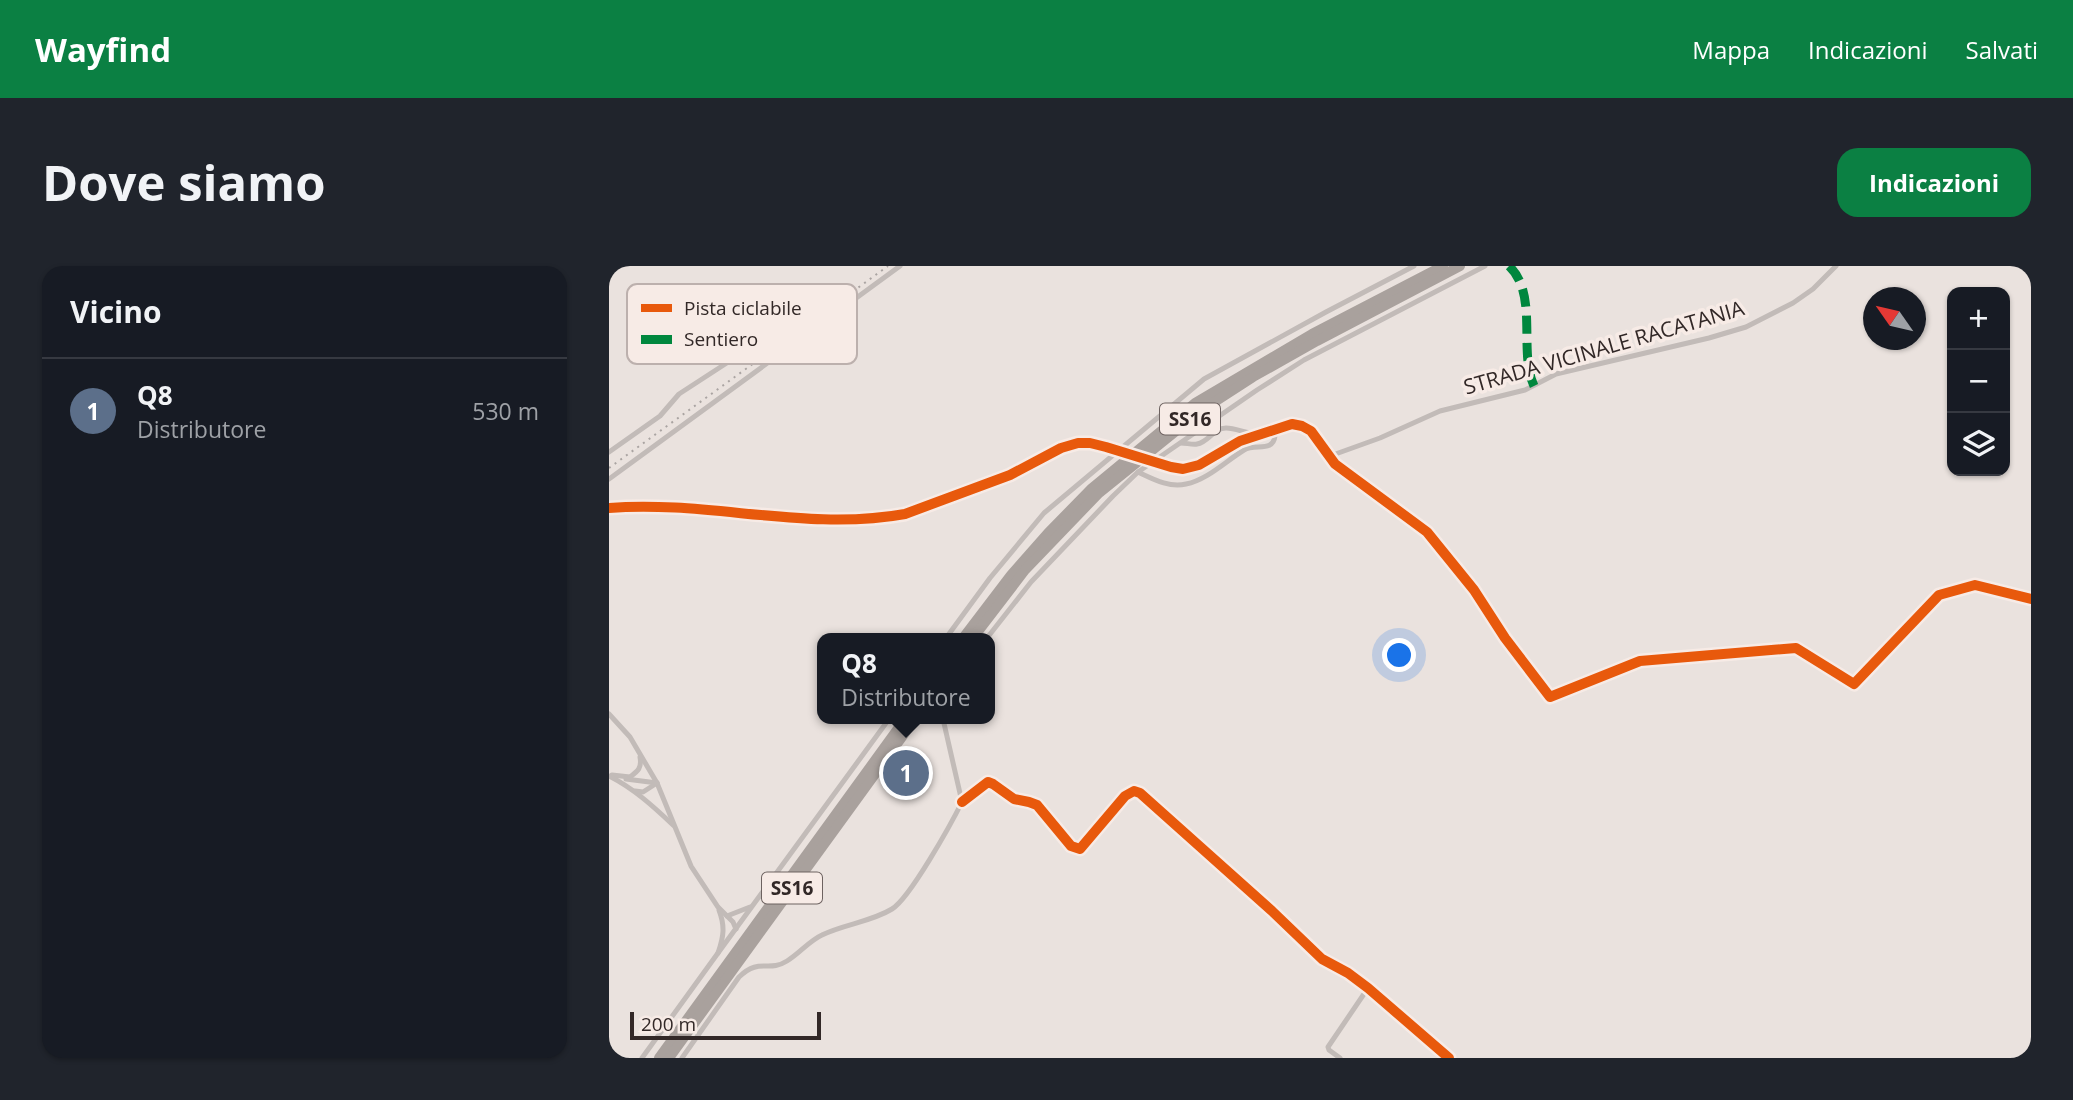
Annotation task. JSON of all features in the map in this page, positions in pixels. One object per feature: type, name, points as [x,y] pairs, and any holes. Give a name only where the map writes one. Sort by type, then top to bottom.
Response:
[{"type":"highway","name":"SS16","points":[[967,633],[1011,575],[1092,488],[1195,404],[1312,334],[1443,266]]},
{"type":"highway","name":"SS16","points":[[977,633],[1025,570],[1099,493],[1202,410],[1317,341],[1459,266]]},
{"type":"highway","name":"SS16","points":[[659,1058],[901,724]]},
{"type":"highway","name":"SS16","points":[[669,1058],[911,724]]},
{"type":"street","points":[[857,297],[900,266]]},
{"type":"street","points":[[950,633],[1016,545],[1044,513],[1204,379],[1414,266]]},
{"type":"street","points":[[991,633],[1031,582],[1138,472],[1304,360],[1485,266]]},
{"type":"street","name":"STRADA VICINALE RACATANIA","points":[[1330,456],[1380,438],[1440,411],[1518,392],[1556,374],[1746,327],[1793,303],[1813,289],[1836,266]]},
{"type":"street","points":[[609,452],[660,415],[679,394],[725,364]]},
{"type":"street","points":[[609,479],[766,364]]},
{"type":"street","points":[[609,508],[632,506],[718,510],[771,517],[830,520],[891,516],[905,514],[1010,475],[1061,448],[1078,443],[1106,446],[1183,469],[1199,464],[1240,441],[1292,424],[1302,426],[1311,431],[1335,464],[1427,532],[1474,590],[1505,638],[1550,697],[1640,661],[1796,648],[1854,684],[1939,595],[1975,585],[2031,599]]},
{"type":"street","points":[[1138,472],[1162,483],[1184,485],[1198,481],[1250,446],[1272,445],[1275,436],[1222,428],[1196,445],[1180,442]]},
{"type":"street","points":[[609,714],[639,751],[657,783],[691,866],[725,917],[727,926],[736,929]]},
{"type":"street","points":[[642,1058],[885,724]]},
{"type":"street","points":[[944,724],[962,802]]},
{"type":"street","points":[[609,775],[630,777],[638,771],[641,766],[639,751]]},
{"type":"street","points":[[609,775],[629,787],[675,827]]},
{"type":"street","points":[[622,777],[631,781],[657,783]]},
{"type":"street","points":[[682,1058],[739,977],[747,970],[754,966],[777,965],[818,937],[893,908],[925,865],[962,802],[988,782],[1009,797],[1037,805],[1072,846],[1080,849],[1125,796],[1134,791],[1140,793],[1272,911],[1322,960],[1348,973],[1368,988],[1449,1058]]},
{"type":"street","points":[[629,787],[643,792],[657,783]]},
{"type":"street","points":[[725,917],[753,906]]},
{"type":"street","points":[[718,953],[724,939],[725,917]]},
{"type":"street","points":[[1340,1058],[1328,1047],[1368,988]]},
{"type":"railway","points":[[857,288],[888,266]]},
{"type":"railway","points":[[609,468],[753,364]]},
{"type":"marked path","points":[[1509,266],[1518,278],[1523,292],[1528,357],[1534,386]]},
{"type":"cycle path","points":[[609,508],[683,508],[794,518],[868,519],[905,514],[1010,475],[1061,448],[1078,443],[1090,443],[1183,469],[1199,465],[1240,441],[1292,424],[1302,426],[1311,431],[1335,464],[1427,532],[1474,590],[1505,638],[1550,697],[1640,661],[1796,648],[1854,684],[1939,595],[1975,585],[2031,599]]},
{"type":"cycle path","points":[[962,802],[988,782],[1014,799],[1037,805],[1071,846],[1080,849],[1125,796],[1134,791],[1140,793],[1322,959],[1368,988],[1449,1058]]},
{"type":"place","name":"Q8","points":[[906,773]]}]
